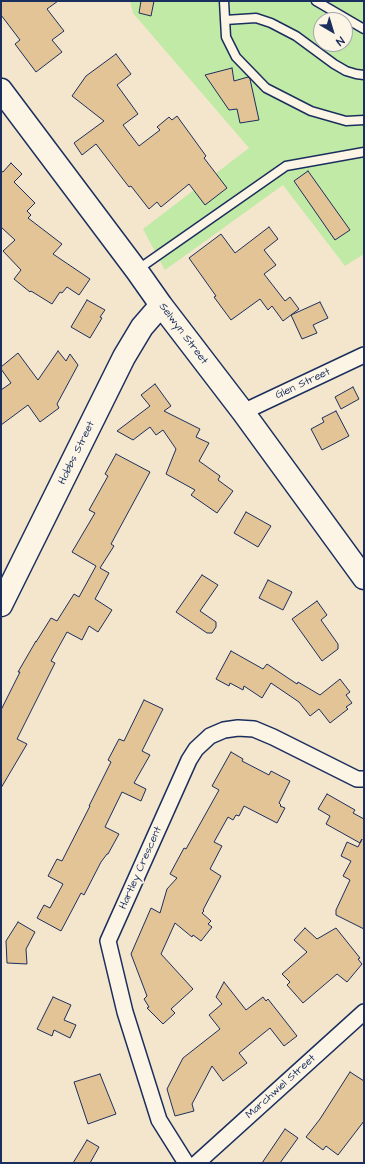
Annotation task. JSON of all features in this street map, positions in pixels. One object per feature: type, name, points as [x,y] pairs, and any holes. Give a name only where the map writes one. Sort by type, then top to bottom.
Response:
[{"type":"street","name":"Selwyn Street","points":[[1,90],[364,578]]},
{"type":"street","name":"Hobbs Street","points":[[1,606],[124,357],[142,327],[161,305]]},
{"type":"street","name":"Glen Street","points":[[242,412],[364,355]]},
{"type":"street","name":"Hartley Crescent","points":[[186,1163],[159,1120],[126,1012],[108,941],[189,760],[196,749],[210,736],[224,730],[238,728],[254,729],[357,779],[364,779]]},
{"type":"street","name":"Marchwiel Street","points":[[197,1163],[364,1012]]},
{"type":"lane","points":[[224,1],[226,37],[236,57],[266,88],[311,111],[346,120],[364,120]]},
{"type":"lane","points":[[316,1],[364,29]]},
{"type":"lane","points":[[225,20],[256,18],[271,22],[296,36],[346,71],[356,74],[364,74]]},
{"type":"lane","points":[[136,271],[286,166],[364,152]]},
{"type":"green space","points":[[130,1],[364,1],[364,254],[345,266],[283,185],[165,270],[143,229],[249,148],[133,13]]},
{"type":"building","points":[[1,1],[58,1],[47,9],[64,31],[52,40],[62,52],[36,72],[15,44],[20,40],[1,15]]},
{"type":"building","points":[[141,1],[154,1],[151,16],[139,13]]},
{"type":"building","points":[[116,54],[131,74],[117,85],[138,114],[123,125],[139,146],[160,130],[157,127],[169,117],[172,120],[177,116],[206,156],[204,158],[227,188],[205,205],[189,184],[161,207],[157,202],[149,209],[131,186],[129,187],[96,144],[82,155],[74,143],[104,121],[72,96],[86,76]]},
{"type":"building","points":[[232,68],[234,81],[248,77],[250,79],[259,120],[240,123],[237,109],[229,110],[205,75]]},
{"type":"building","points":[[11,163],[22,174],[14,182],[35,203],[27,211],[31,215],[28,218],[62,244],[53,254],[90,279],[79,295],[67,287],[62,293],[60,292],[52,304],[31,291],[30,292],[14,279],[21,270],[3,251],[15,240],[1,227],[1,171],[3,172]]},
{"type":"building","points":[[308,171],[350,230],[335,240],[294,181]]},
{"type":"building","points":[[269,227],[278,239],[264,250],[276,265],[264,274],[285,301],[290,297],[299,309],[283,321],[272,306],[268,310],[260,299],[231,320],[189,258],[221,234],[235,253]]},
{"type":"building","points":[[87,300],[105,310],[90,338],[71,327]]},
{"type":"building","points":[[320,302],[328,318],[313,325],[317,333],[302,339],[291,315]]},
{"type":"building","points":[[58,351],[66,361],[70,354],[78,365],[57,404],[59,408],[40,422],[28,405],[1,425],[1,390],[11,383],[1,367],[18,353],[38,380]]},
{"type":"building","points":[[155,384],[171,406],[164,411],[200,429],[196,437],[209,443],[199,461],[220,476],[218,480],[233,491],[217,513],[191,495],[195,490],[166,474],[176,449],[163,430],[156,435],[150,427],[133,440],[117,431],[150,406],[141,395]]},
{"type":"building","points":[[353,387],[359,399],[341,409],[335,397]]},
{"type":"building","points":[[336,411],[349,436],[322,450],[311,429],[324,422],[322,418]]},
{"type":"building","points":[[116,454],[150,472],[111,544],[114,546],[100,568],[109,573],[95,599],[112,610],[98,632],[89,626],[82,640],[67,632],[51,661],[55,663],[17,739],[27,744],[1,788],[1,710],[20,672],[18,672],[51,618],[57,621],[74,594],[79,597],[96,566],[72,552],[95,513],[89,510],[108,476],[105,474]]},
{"type":"building","points":[[246,512],[271,526],[258,547],[234,533]]},
{"type":"building","points":[[202,575],[218,585],[200,611],[216,622],[216,627],[212,633],[207,633],[176,612]]},
{"type":"building","points":[[268,580],[292,592],[283,610],[259,598]]},
{"type":"building","points":[[317,601],[327,615],[321,620],[338,644],[338,649],[322,661],[292,619]]},
{"type":"building","points":[[231,651],[263,669],[267,664],[297,684],[298,682],[320,695],[340,679],[350,692],[346,695],[352,703],[346,707],[348,709],[330,723],[319,709],[310,716],[299,702],[271,683],[262,698],[244,686],[243,690],[230,683],[229,686],[216,679]]},
{"type":"building","points":[[144,700],[163,709],[142,751],[150,755],[134,783],[146,789],[141,801],[122,792],[105,827],[119,834],[108,854],[101,862],[84,895],[81,893],[61,931],[37,918],[44,905],[50,908],[63,884],[48,876],[57,859],[62,861],[111,762],[108,760],[119,739],[124,741]]},
{"type":"building","points":[[231,752],[243,759],[242,761],[269,775],[271,771],[290,781],[279,803],[281,805],[280,806],[285,808],[277,823],[244,806],[239,816],[236,815],[233,820],[228,817],[214,842],[222,846],[210,869],[221,876],[202,913],[211,921],[208,924],[212,927],[201,941],[193,935],[192,937],[175,923],[161,954],[193,989],[171,1009],[175,1013],[163,1024],[147,1008],[149,1007],[144,999],[147,996],[131,954],[151,908],[160,913],[167,889],[177,878],[170,874],[184,848],[186,849],[219,790],[212,786]]},
{"type":"building","points":[[327,794],[355,810],[353,813],[364,819],[364,929],[336,915],[336,910],[350,880],[343,876],[351,861],[341,856],[347,842],[358,847],[360,843],[326,824],[330,816],[318,809]]},
{"type":"building","points":[[18,922],[35,932],[26,949],[27,964],[7,963],[6,941]]},
{"type":"building","points":[[305,928],[317,939],[336,928],[360,958],[358,959],[362,964],[347,982],[337,974],[303,1003],[287,985],[290,982],[282,974],[307,952],[294,940]]},
{"type":"building","points":[[224,982],[246,1010],[263,997],[266,1001],[268,999],[297,1036],[284,1046],[270,1028],[239,1053],[247,1063],[223,1081],[212,1066],[192,1104],[194,1111],[175,1116],[167,1089],[183,1058],[220,1029],[209,1015],[222,1004],[216,997]]},
{"type":"building","points":[[53,997],[71,1005],[64,1020],[76,1025],[70,1038],[54,1030],[52,1036],[37,1029]]},
{"type":"building","points":[[350,1072],[364,1081],[364,1121],[338,1155],[326,1146],[323,1150],[306,1137],[320,1119]]},
{"type":"building","points":[[100,1074],[116,1114],[88,1124],[74,1082]]},
{"type":"building","points":[[285,1129],[298,1138],[280,1163],[262,1163]]},
{"type":"building","points":[[87,1140],[99,1147],[90,1163],[73,1163]]}]
